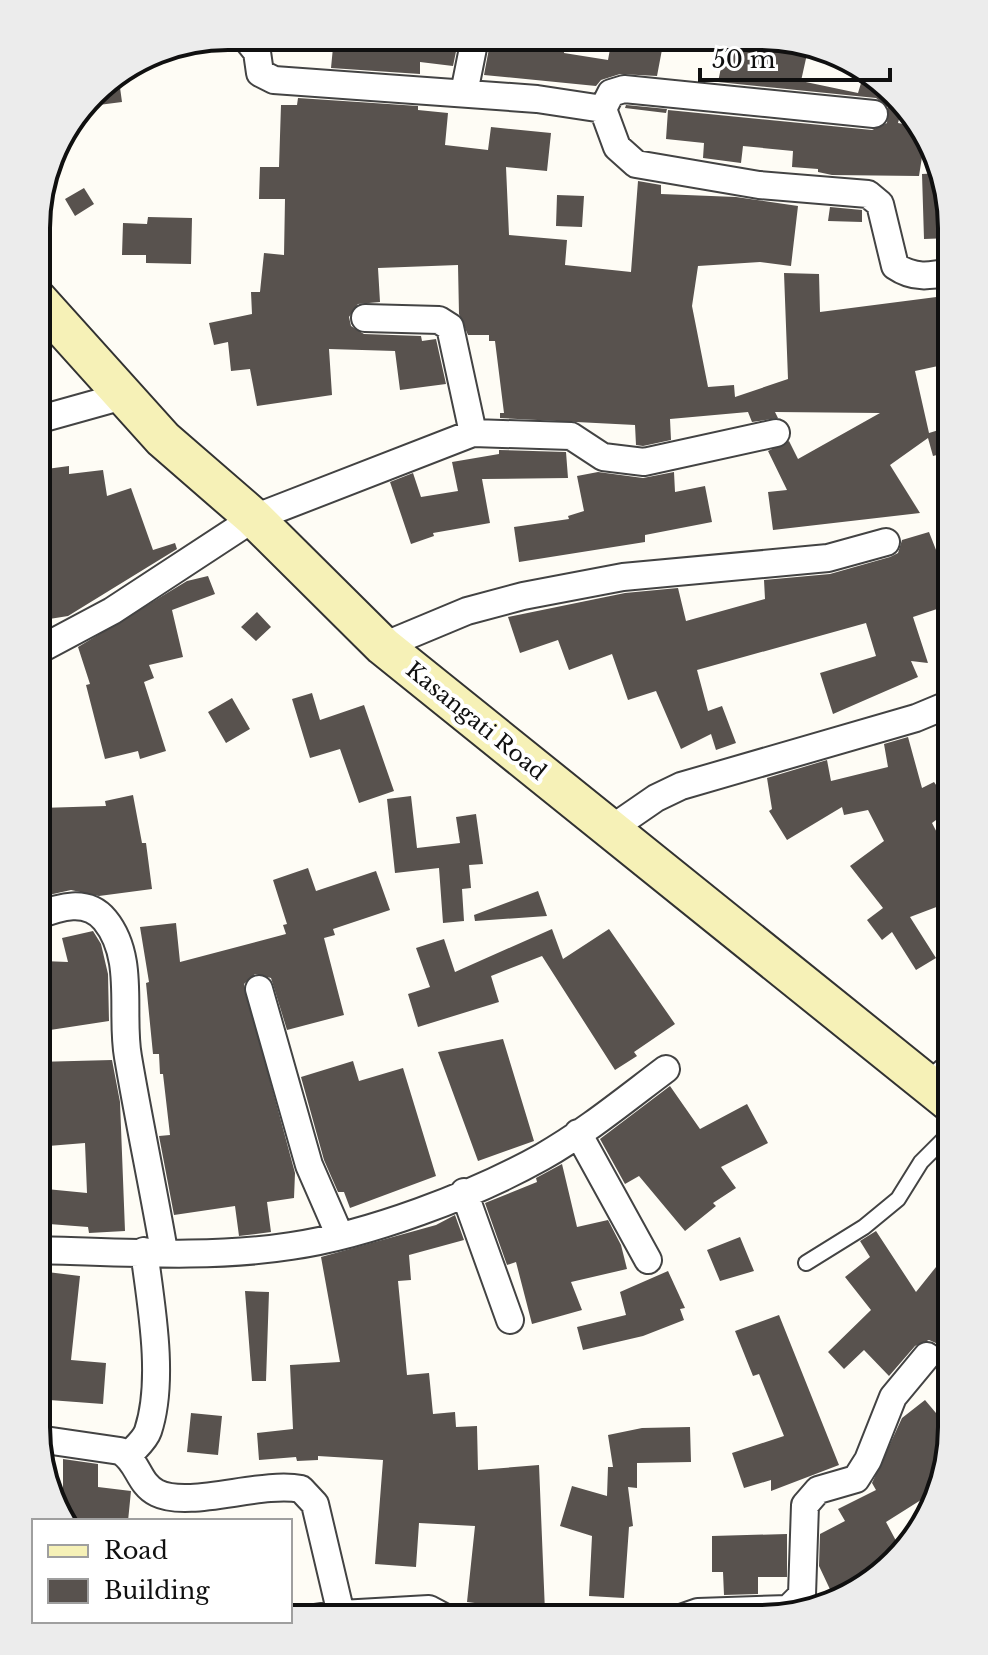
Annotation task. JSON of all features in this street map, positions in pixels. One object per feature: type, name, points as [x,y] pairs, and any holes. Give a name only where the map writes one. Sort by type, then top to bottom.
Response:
[{"type":"street","points":[[255,50],[260,73],[274,80],[464,93],[603,109]]},
{"type":"street","points":[[464,93],[473,50]]},
{"type":"street","points":[[874,114],[624,89],[611,93],[603,109],[617,147],[636,164],[759,185],[868,194],[880,204],[895,266],[906,274],[925,277],[938,275]]},
{"type":"street","name":"Kasangati Road","points":[[50,314],[163,439],[254,518],[383,646],[611,829],[938,1080]]},
{"type":"street","points":[[365,318],[439,320],[450,327],[473,433]]},
{"type":"street","points":[[50,416],[123,396]]},
{"type":"street","points":[[50,644],[112,611],[254,518],[473,433],[571,436],[603,457],[644,462],[776,433]]},
{"type":"street","points":[[383,646],[467,611],[523,596],[623,577],[828,558],[886,542]]},
{"type":"street","points":[[611,829],[656,798],[681,786],[916,718],[938,709]]},
{"type":"street","points":[[50,911],[85,906],[104,919],[119,946],[127,994],[127,1055],[154,1251],[153,1395],[148,1433],[129,1455]]},
{"type":"street","points":[[259,989],[309,1165],[340,1236]]},
{"type":"street","points":[[50,1250],[231,1252],[291,1246],[340,1236],[464,1192],[541,1157],[666,1069]]},
{"type":"street","points":[[578,1133],[648,1260]]},
{"type":"street","points":[[464,1192],[510,1320]]},
{"type":"street","points":[[795,1602],[802,1595],[805,1505],[818,1490],[856,1479],[868,1460],[893,1397],[927,1356]]},
{"type":"street","points":[[50,1441],[110,1448],[129,1455],[145,1484],[159,1495],[215,1495],[288,1486],[309,1494],[315,1504],[339,1605]]},
{"type":"lane","points":[[806,1263],[864,1227],[898,1199],[921,1162],[938,1145]]},
{"type":"building","points":[[333,50],[456,50],[453,66],[420,62],[420,74],[331,68]]},
{"type":"building","points":[[489,50],[564,50],[564,53],[608,60],[610,50],[662,50],[657,76],[620,74],[601,80],[596,86],[484,75]]},
{"type":"building","points":[[734,50],[784,52],[807,56],[801,81],[858,93],[861,82],[886,102],[900,117],[898,123],[904,124],[914,139],[922,156],[919,176],[832,175],[818,172],[818,169],[792,167],[793,151],[743,146],[741,163],[703,158],[704,143],[666,139],[668,110],[872,130],[887,123],[888,107],[876,98],[718,82],[722,63],[731,65]]},
{"type":"building","points":[[120,87],[122,102],[100,105]]},
{"type":"building","points":[[298,98],[418,106],[418,110],[448,113],[445,145],[488,150],[491,127],[551,133],[547,171],[506,167],[509,235],[567,240],[565,265],[631,272],[638,181],[661,185],[661,194],[736,197],[798,206],[791,266],[760,262],[698,266],[692,306],[708,387],[734,385],[735,397],[788,379],[784,273],[819,274],[820,312],[938,297],[938,366],[915,371],[929,433],[938,430],[938,455],[933,456],[928,438],[890,465],[920,513],[773,530],[768,492],[787,490],[768,451],[789,441],[798,459],[880,413],[775,412],[778,418],[752,422],[748,412],[670,419],[671,440],[643,446],[636,445],[635,425],[500,418],[500,413],[504,413],[495,341],[489,341],[489,335],[468,335],[459,314],[458,265],[378,268],[380,302],[358,304],[349,317],[351,326],[364,334],[421,336],[422,341],[436,339],[446,384],[400,390],[395,351],[329,349],[332,395],[257,406],[250,369],[231,371],[228,342],[214,345],[209,323],[252,314],[251,292],[260,292],[264,253],[284,255],[285,199],[259,199],[260,167],[279,167],[281,105],[297,105]]},
{"type":"building","points":[[626,105],[667,109],[666,113],[625,108]]},
{"type":"building","points":[[922,174],[929,174],[935,193],[938,238],[924,239]]},
{"type":"building","points":[[84,188],[94,204],[75,216],[65,199]]},
{"type":"building","points":[[557,195],[584,196],[582,227],[556,226]]},
{"type":"building","points":[[830,207],[862,210],[862,222],[828,221]]},
{"type":"building","points":[[148,217],[192,218],[191,264],[146,263],[146,255],[122,255],[123,223],[147,224]]},
{"type":"building","points":[[499,450],[566,452],[568,478],[482,479],[490,523],[433,533],[434,536],[411,544],[390,482],[413,473],[421,497],[458,491],[452,462],[499,454]]},
{"type":"building","points":[[69,466],[69,474],[103,470],[107,496],[131,488],[153,550],[175,543],[177,549],[68,616],[50,619],[50,469]]},
{"type":"building","points":[[598,472],[643,478],[674,472],[675,492],[705,486],[712,522],[645,535],[645,542],[519,562],[514,527],[569,519],[568,516],[584,511],[577,476]]},
{"type":"building","points":[[929,532],[938,555],[938,609],[913,617],[928,663],[911,661],[918,677],[833,714],[820,673],[876,656],[866,623],[697,670],[708,711],[722,706],[736,743],[716,750],[711,734],[681,749],[656,691],[628,700],[612,654],[569,670],[558,640],[520,653],[508,617],[625,593],[678,588],[686,621],[765,599],[764,580],[830,574],[890,557],[898,553],[902,540]]},
{"type":"building","points":[[208,576],[215,594],[172,610],[183,657],[149,665],[154,678],[144,682],[166,751],[140,759],[138,751],[105,759],[86,685],[90,684],[78,647],[187,581]]},
{"type":"building","points":[[257,612],[271,627],[256,641],[241,627]]},
{"type":"building","points":[[312,693],[320,720],[364,705],[394,791],[359,803],[340,749],[310,758],[292,699]]},
{"type":"building","points":[[232,698],[250,729],[226,743],[208,712]]},
{"type":"building","points":[[908,737],[922,788],[934,782],[938,788],[938,818],[932,823],[938,835],[938,906],[910,917],[936,958],[916,970],[892,932],[882,940],[867,920],[883,908],[850,866],[884,841],[868,810],[844,815],[842,807],[787,840],[769,811],[772,809],[767,778],[827,760],[831,781],[888,767],[884,744]]},
{"type":"building","points":[[133,795],[142,843],[146,843],[152,889],[99,896],[71,890],[50,895],[50,808],[106,806],[105,801]]},
{"type":"building","points":[[411,796],[417,848],[460,843],[456,817],[476,814],[483,864],[469,865],[471,888],[462,889],[464,921],[443,923],[439,868],[395,873],[387,799]]},
{"type":"building","points":[[308,868],[316,891],[376,871],[390,910],[333,929],[335,935],[324,938],[344,1015],[287,1030],[271,978],[255,974],[244,984],[295,1173],[294,1198],[267,1202],[271,1232],[239,1236],[235,1206],[174,1215],[159,1136],[170,1135],[159,1054],[153,1054],[146,983],[149,982],[140,927],[176,923],[180,962],[286,934],[283,925],[287,924],[273,880]]},
{"type":"building","points":[[538,891],[547,916],[475,921],[474,915]]},
{"type":"building","points":[[552,929],[563,959],[609,929],[675,1024],[634,1052],[637,1056],[615,1070],[542,956],[491,976],[499,1002],[418,1027],[408,994],[430,987],[416,948],[444,939],[455,972]]},
{"type":"building","points":[[93,931],[101,944],[108,974],[109,1021],[50,1030],[50,961],[68,962],[62,938]]},
{"type":"building","points":[[503,1039],[534,1141],[478,1161],[438,1052]]},
{"type":"building","points":[[112,1060],[120,1102],[125,1231],[89,1233],[88,1227],[50,1224],[50,1189],[87,1193],[85,1143],[50,1146],[50,1062]]},
{"type":"building","points":[[353,1061],[359,1081],[403,1068],[436,1176],[350,1208],[344,1192],[338,1192],[324,1160],[301,1077]]},
{"type":"building","points":[[670,1086],[700,1129],[747,1104],[768,1143],[721,1167],[736,1188],[713,1203],[716,1206],[685,1231],[639,1176],[625,1184],[600,1139]]},
{"type":"building","points":[[562,1164],[577,1227],[608,1220],[621,1245],[627,1269],[571,1282],[582,1310],[532,1324],[516,1262],[507,1265],[485,1203],[537,1182],[536,1178]]},
{"type":"building","points":[[455,1215],[464,1240],[409,1255],[411,1280],[398,1281],[407,1375],[429,1373],[433,1414],[455,1412],[456,1427],[477,1426],[478,1470],[539,1465],[545,1605],[467,1602],[475,1526],[419,1523],[416,1567],[375,1564],[383,1460],[318,1456],[318,1460],[297,1461],[296,1457],[259,1460],[257,1433],[293,1429],[290,1365],[340,1362],[321,1257],[436,1225]]},
{"type":"building","points":[[876,1231],[916,1292],[938,1264],[938,1344],[929,1340],[915,1346],[889,1376],[864,1350],[844,1369],[828,1352],[871,1310],[845,1277],[870,1257],[860,1241]]},
{"type":"building","points":[[740,1237],[754,1271],[720,1281],[707,1250]]},
{"type":"building","points":[[668,1271],[685,1308],[680,1309],[684,1320],[643,1336],[583,1350],[577,1327],[626,1315],[620,1292]]},
{"type":"building","points":[[50,1272],[80,1276],[71,1360],[106,1363],[103,1404],[50,1400]]},
{"type":"building","points":[[245,1291],[269,1292],[266,1381],[252,1381]]},
{"type":"building","points":[[779,1315],[839,1465],[771,1491],[771,1480],[744,1488],[732,1453],[784,1436],[759,1374],[753,1376],[735,1331]]},
{"type":"building","points":[[925,1400],[938,1415],[935,1462],[923,1499],[886,1522],[896,1541],[886,1553],[869,1568],[830,1590],[819,1566],[820,1534],[845,1521],[838,1509],[876,1490],[872,1483],[902,1418]]},
{"type":"building","points":[[191,1413],[222,1416],[218,1455],[187,1452]]},
{"type":"building","points":[[690,1427],[691,1462],[637,1463],[637,1488],[628,1487],[633,1526],[629,1527],[624,1598],[589,1596],[592,1536],[560,1526],[572,1486],[607,1496],[608,1467],[613,1467],[608,1435],[642,1428]]},
{"type":"building","points":[[63,1459],[98,1464],[98,1487],[131,1491],[128,1519],[76,1519],[63,1488]]},
{"type":"building","points":[[787,1534],[787,1577],[758,1577],[758,1594],[724,1595],[723,1572],[712,1572],[712,1536]]}]
